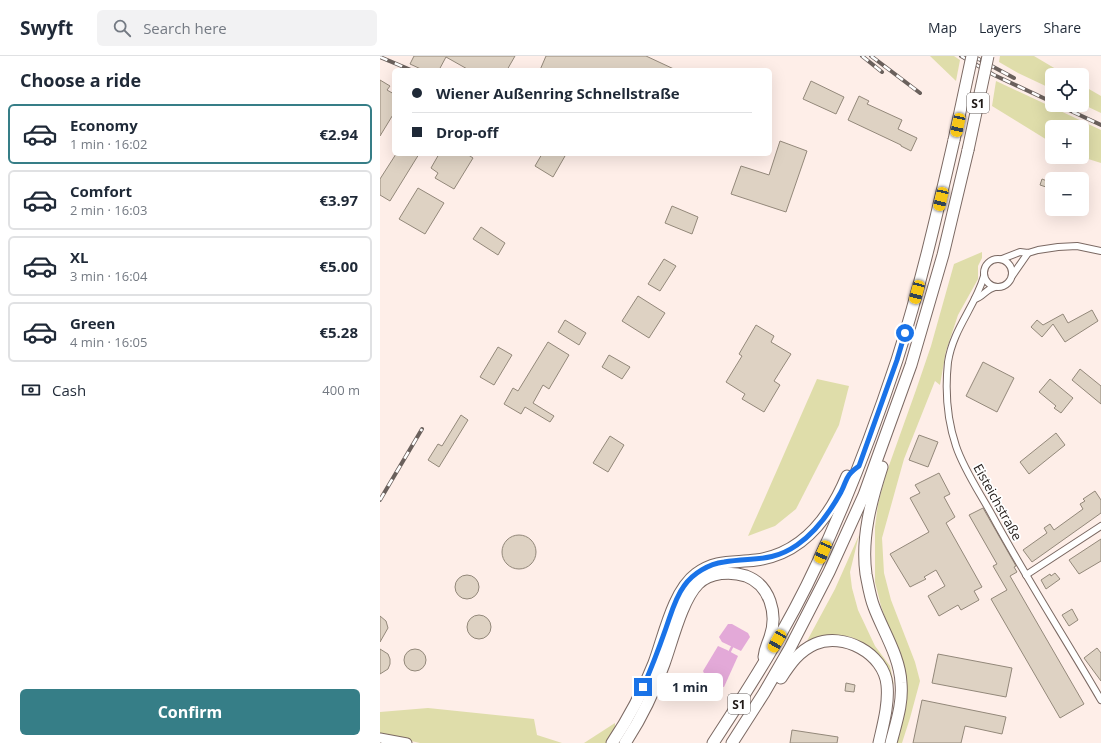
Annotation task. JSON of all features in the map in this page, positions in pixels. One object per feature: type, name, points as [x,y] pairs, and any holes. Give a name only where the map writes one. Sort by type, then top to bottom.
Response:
[{"type":"highway","name":"S1","points":[[713,743],[764,664],[817,566],[847,498],[897,360],[913,305],[937,213],[972,56]]},
{"type":"highway","name":"S1","points":[[732,743],[764,693],[790,648],[829,572],[864,495],[884,442],[911,365],[930,301],[955,208],[988,56]]},
{"type":"highway","points":[[884,442],[884,463],[870,514],[865,546],[866,574],[873,604],[896,659],[902,682],[901,705],[892,743]]},
{"type":"highway","points":[[612,743],[625,725],[638,699],[676,600],[684,586],[707,566],[724,562],[756,560],[776,556],[796,546],[813,532],[827,515],[849,474],[859,466]]},
{"type":"highway","points":[[625,743],[635,728],[648,702],[663,667],[685,603],[699,583],[709,577],[724,573],[737,573],[752,579],[764,590],[772,603],[773,620],[770,637],[765,648],[764,664]]},
{"type":"highway","points":[[764,693],[780,680],[789,664],[802,651],[816,644],[831,640],[847,642],[862,648],[873,657],[882,669],[887,685],[886,704],[879,743]]},
{"type":"main road","points":[[380,738],[407,743]]},
{"type":"street","points":[[1028,253],[1007,284],[999,287],[988,283],[984,276],[984,269],[987,263],[993,259],[1002,259],[1020,252],[1028,253],[1058,247],[1077,246],[1101,251]]},
{"type":"street","points":[[1002,259],[1010,265],[1011,277]]},
{"type":"street","name":"Eisteichstraße","points":[[984,276],[976,293],[975,299],[960,323],[954,338],[949,361],[947,392],[950,420],[956,446],[963,462],[1026,576],[1100,697]]},
{"type":"street","name":"Eisteichstraße","points":[[975,299],[980,298],[986,290],[995,286]]},
{"type":"street","points":[[1026,576],[1101,526]]},
{"type":"shaded area","points":[[930,56],[954,56],[960,60],[956,81]]},
{"type":"shaded area","points":[[1000,56],[1034,56],[1054,68],[1045,68],[1045,86],[999,62]]},
{"type":"shaded area","points":[[996,81],[1045,104],[1045,112],[1062,112],[1080,120],[1045,120],[1045,139],[992,106]]},
{"type":"shaded area","points":[[1089,89],[1101,96],[1101,113],[1089,107]]},
{"type":"shaded area","points":[[1089,124],[1101,130],[1101,163],[1089,159]]},
{"type":"shaded area","points":[[982,252],[982,258],[978,266],[978,279],[958,315],[946,351],[940,385],[935,381],[904,459],[882,538],[884,573],[891,600],[915,662],[920,681],[902,743],[896,743],[906,699],[906,676],[881,606],[875,582],[875,527],[878,504],[886,474],[931,346],[954,264]]},
{"type":"shaded area","points":[[817,379],[849,386],[839,425],[796,509],[775,526],[748,536]]},
{"type":"shaded area","points":[[859,535],[850,572],[852,588],[858,610],[875,646],[890,666],[894,685],[886,672],[859,641],[846,636],[833,635],[807,641],[835,589]]},
{"type":"shaded area","points":[[728,624],[732,624],[748,633],[750,637],[741,651],[722,642],[719,637]]},
{"type":"shaded area","points":[[718,646],[738,656],[724,687],[719,686],[706,678],[703,671]]},
{"type":"shaded area","points":[[428,708],[534,719],[537,735],[562,743],[420,743],[380,734],[380,712]]},
{"type":"shaded area","points":[[615,723],[615,732],[606,743],[584,743]]},
{"type":"building","points":[[414,56],[515,56],[508,68],[465,68],[446,57],[440,68],[419,68],[410,64]]},
{"type":"building","points":[[546,56],[646,56],[672,68],[541,68]]},
{"type":"building","points":[[380,80],[390,86],[387,90],[392,93],[392,116],[380,136]]},
{"type":"building","points":[[811,81],[844,97],[836,114],[803,99]]},
{"type":"building","points":[[859,96],[869,101],[867,104],[902,120],[898,129],[917,138],[911,151],[848,120]]},
{"type":"building","points":[[780,141],[807,151],[786,212],[731,194],[741,166],[769,175]]},
{"type":"building","points":[[395,156],[418,156],[390,201],[380,195],[380,179]]},
{"type":"building","points":[[438,156],[470,156],[473,158],[454,189],[435,178],[438,173],[431,168]]},
{"type":"building","points":[[541,156],[565,156],[553,177],[535,166]]},
{"type":"building","points":[[1042,179],[1045,180],[1045,187],[1040,185]]},
{"type":"building","points":[[418,188],[444,203],[425,234],[399,219]]},
{"type":"building","points":[[672,206],[698,217],[692,234],[665,223]]},
{"type":"building","points":[[481,227],[505,243],[498,255],[473,239]]},
{"type":"building","points":[[664,259],[676,266],[660,291],[648,284]]},
{"type":"building","points":[[638,296],[665,313],[649,338],[622,321]]},
{"type":"building","points":[[1092,310],[1098,321],[1065,342],[1053,324],[1042,337],[1031,327],[1037,320],[1043,325],[1063,314],[1068,323]]},
{"type":"building","points":[[565,320],[586,333],[579,345],[558,332]]},
{"type":"building","points":[[756,325],[774,336],[771,342],[791,354],[774,381],[780,385],[764,412],[742,399],[745,394],[726,382],[742,356],[739,354]]},
{"type":"building","points":[[548,342],[569,355],[549,389],[543,385],[533,403],[554,416],[550,422],[525,407],[521,414],[504,404],[513,388],[518,391]]},
{"type":"building","points":[[498,347],[512,355],[494,385],[480,377]]},
{"type":"building","points":[[609,355],[630,367],[622,379],[602,367]]},
{"type":"building","points":[[983,362],[1014,378],[997,412],[966,396]]},
{"type":"building","points":[[1080,369],[1101,386],[1101,404],[1072,380]]},
{"type":"building","points":[[1050,379],[1073,398],[1061,413],[1054,408],[1056,406],[1039,392]]},
{"type":"building","points":[[461,415],[468,420],[439,467],[428,460],[438,444],[442,446]]},
{"type":"building","points":[[1056,433],[1065,445],[1029,474],[1020,462]]},
{"type":"building","points":[[919,435],[938,442],[928,467],[909,460]]},
{"type":"building","points":[[610,436],[624,445],[608,472],[593,463]]},
{"type":"building","points":[[939,473],[950,494],[944,497],[955,517],[946,523],[982,587],[974,591],[979,600],[961,610],[958,605],[939,616],[928,596],[945,586],[936,570],[924,577],[926,579],[910,587],[890,554],[929,532],[910,498],[920,493],[915,485]]},
{"type":"building","points":[[1095,491],[1101,500],[1101,513],[1032,562],[1023,550],[1047,533],[1044,528],[1050,524],[1054,530],[1083,509],[1080,504],[1085,501],[1083,499]]},
{"type":"building","points":[[983,508],[1016,566],[1014,567],[1017,572],[1010,576],[1084,704],[1060,718],[991,599],[1007,590],[993,566],[997,564],[969,515]]},
{"type":"building","points":[[516,535],[522,535],[531,540],[535,546],[535,558],[531,564],[522,569],[516,569],[507,564],[502,555],[502,549],[507,540]]},
{"type":"building","points":[[1101,539],[1101,561],[1079,574],[1069,560]]},
{"type":"building","points":[[1055,573],[1060,579],[1046,589],[1041,580],[1050,574],[1051,576]]},
{"type":"building","points":[[467,575],[472,576],[478,582],[478,592],[472,598],[467,599],[462,598],[456,592],[455,587],[456,582],[462,576]]},
{"type":"building","points":[[1072,609],[1078,620],[1069,626],[1062,615]]},
{"type":"building","points":[[479,615],[484,616],[490,622],[490,632],[484,638],[479,639],[474,638],[468,632],[467,627],[468,622],[474,616]]},
{"type":"building","points":[[380,616],[386,621],[388,628],[380,642]]},
{"type":"building","points":[[1097,648],[1101,653],[1101,681],[1084,658]]},
{"type":"building","points":[[380,649],[388,654],[390,664],[388,669],[380,674]]},
{"type":"building","points":[[415,649],[423,652],[426,660],[423,668],[415,671],[407,668],[404,660],[407,652]]},
{"type":"building","points":[[938,654],[1012,668],[1006,697],[932,683]]},
{"type":"building","points":[[846,683],[855,685],[854,692],[845,691]]},
{"type":"building","points":[[922,700],[1006,717],[1002,734],[965,726],[961,743],[913,743]]},
{"type":"building","points":[[792,730],[838,737],[837,743],[790,743]]},
{"type":"waterway","points":[[730,651],[732,647]]},
{"type":"railway","points":[[862,56],[882,72]]},
{"type":"railway","points":[[871,56],[920,93]]},
{"type":"railway","points":[[961,56],[994,75],[1045,99]]},
{"type":"railway","points":[[973,56],[1014,78]]},
{"type":"railway","points":[[380,57],[406,68]]},
{"type":"railway","points":[[1073,112],[1101,125]]},
{"type":"railway","points":[[380,500],[422,429]]},
{"type":"route","points":[[643,687],[676,600],[684,586],[695,575],[707,566],[724,562],[756,560],[776,556],[796,546],[805,539],[827,515],[849,474],[859,466],[897,360],[905,333]]}]
